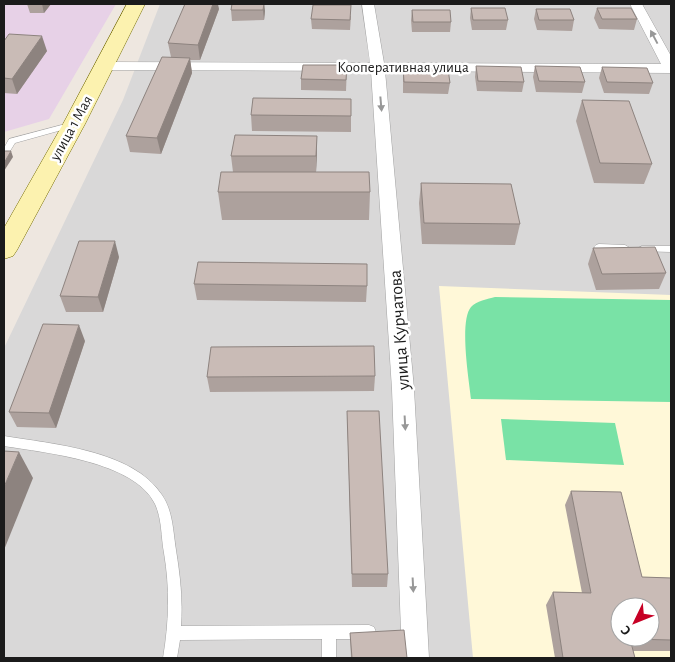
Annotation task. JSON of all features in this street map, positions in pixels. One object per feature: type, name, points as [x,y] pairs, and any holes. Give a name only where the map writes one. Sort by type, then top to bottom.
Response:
[{"type":"main road","name":"улица 1 Мая","points":[[6,240],[74,124],[136,4]]},
{"type":"street","name":"улица Курчатова","points":[[368,4],[378,67],[402,379],[410,632],[416,658]]},
{"type":"street","points":[[636,4],[671,68]]},
{"type":"street","name":"Кооперативная улица","points":[[105,66],[671,68]]},
{"type":"lane","points":[[4,154],[12,140],[74,124]]},
{"type":"lane","points":[[599,247],[671,249]]},
{"type":"lane","points":[[4,441],[80,454],[116,466],[146,484],[158,498],[163,513],[172,565],[176,633],[170,658]]},
{"type":"lane","points":[[329,632],[329,658]]},
{"type":"lane","points":[[176,633],[386,632]]},
{"type":"shaded area","points":[[4,4],[116,4],[49,119],[4,132]]},
{"type":"shaded area","points":[[160,4],[671,4],[671,658],[4,658],[4,348],[123,100]]},
{"type":"shaded area","points":[[439,286],[671,295],[671,658],[473,658]]},
{"type":"green space","points":[[495,297],[671,300],[671,402],[471,399],[465,337],[467,314],[476,303]]},
{"type":"green space","points":[[501,419],[615,423],[624,465],[506,460]]},
{"type":"building","points":[[185,4],[213,4],[198,45],[168,43]]},
{"type":"building","points":[[232,4],[264,4],[263,10],[231,10]]},
{"type":"building","points":[[313,5],[351,5],[350,20],[311,19]]},
{"type":"building","points":[[471,8],[505,8],[508,20],[473,20]]},
{"type":"building","points":[[597,8],[631,8],[637,19],[602,19]]},
{"type":"building","points":[[536,9],[570,9],[574,20],[539,20]]},
{"type":"building","points":[[412,10],[450,10],[451,22],[413,22]]},
{"type":"building","points":[[9,34],[42,36],[12,79],[4,78],[4,41]]},
{"type":"building","points":[[162,57],[190,58],[157,138],[126,136]]},
{"type":"building","points":[[303,65],[347,65],[346,80],[301,79]]},
{"type":"building","points":[[476,66],[521,67],[524,82],[478,81]]},
{"type":"building","points":[[535,66],[580,67],[585,82],[539,81]]},
{"type":"building","points":[[602,67],[647,68],[653,83],[607,82]]},
{"type":"building","points":[[403,68],[448,69],[450,83],[404,82]]},
{"type":"building","points":[[253,98],[351,99],[351,116],[251,115]]},
{"type":"building","points":[[582,100],[629,101],[652,164],[600,163]]},
{"type":"building","points":[[235,135],[317,136],[316,156],[231,156]]},
{"type":"building","points":[[4,151],[11,151],[4,163]]},
{"type":"building","points":[[221,172],[369,172],[370,192],[218,192]]},
{"type":"building","points":[[421,183],[511,184],[520,224],[424,223]]},
{"type":"building","points":[[79,241],[115,241],[98,297],[60,296]]},
{"type":"building","points":[[655,247],[666,273],[602,274],[593,248]]},
{"type":"building","points":[[198,262],[367,264],[367,286],[194,284]]},
{"type":"building","points":[[43,324],[79,325],[49,413],[9,412]]},
{"type":"building","points":[[374,346],[375,376],[207,377],[211,347]]},
{"type":"building","points":[[347,411],[379,411],[388,574],[352,574]]},
{"type":"building","points":[[4,451],[19,452],[4,487]]},
{"type":"building","points":[[571,491],[621,492],[642,577],[671,578],[671,640],[660,640],[660,597],[610,597],[610,647],[632,647],[635,658],[563,658],[553,592],[591,593]]},
{"type":"building","points":[[404,630],[407,658],[352,658],[350,633]]}]
